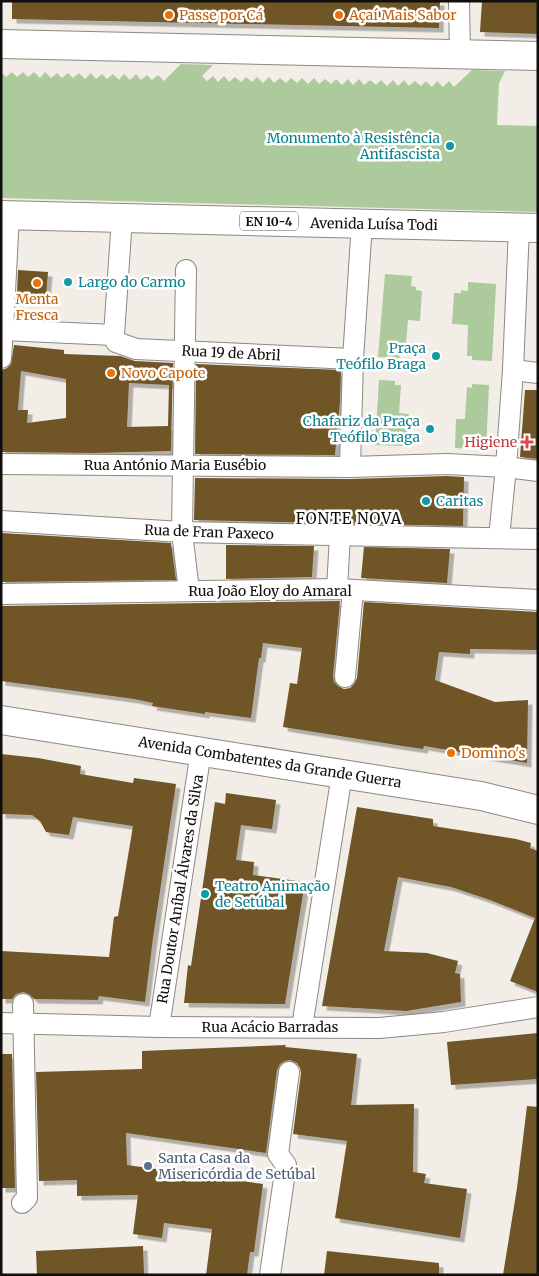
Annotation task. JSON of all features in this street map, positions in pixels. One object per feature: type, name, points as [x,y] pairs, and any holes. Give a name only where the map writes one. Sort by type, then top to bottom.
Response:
[{"type":"main road","points":[[1,44],[538,56]]},
{"type":"main road","name":"Avenida Luísa Todi","points":[[5,215],[529,227]]},
{"type":"main road","name":"Avenida Combatentes da Grande Guerra","points":[[1,720],[481,796],[538,810]]},
{"type":"street","points":[[460,1],[460,54]]},
{"type":"street","points":[[1,356],[5,215]]},
{"type":"street","points":[[3,330],[114,335],[122,218]]},
{"type":"street","points":[[362,223],[353,359],[350,466],[412,464],[538,471]]},
{"type":"street","points":[[499,538],[513,370],[529,227]]},
{"type":"street","points":[[186,270],[182,532],[190,591]]},
{"type":"street","name":"Rua 19 de Abril","points":[[114,335],[116,342],[136,349],[353,359]]},
{"type":"street","points":[[513,370],[538,373]]},
{"type":"street","name":"Rua António Maria Eusébio","points":[[1,464],[350,466]]},
{"type":"street","name":"Rua de Fran Paxeco","points":[[1,521],[182,532],[538,538]]},
{"type":"street","points":[[340,535],[345,589],[345,677]]},
{"type":"street","name":"Rua João Eloy do Amaral","points":[[1,594],[345,589],[538,600]]},
{"type":"street","name":"Rua Doutor Aníbal Álvares da Silva","points":[[159,1027],[201,751]]},
{"type":"street","points":[[302,1027],[342,774]]},
{"type":"street","name":"Rua Acácio Barradas","points":[[1,1023],[23,1014],[159,1027],[380,1028],[444,1022],[538,1007]]},
{"type":"street","points":[[22,1203],[27,1198],[23,1014]]},
{"type":"street","points":[[270,1275],[286,1165],[278,1154],[289,1072]]},
{"type":"green space","points":[[181,64],[213,65],[202,76],[207,81],[213,76],[218,82],[224,76],[229,82],[235,77],[241,82],[246,77],[252,82],[257,77],[263,83],[269,77],[274,83],[280,78],[286,83],[291,78],[297,83],[302,78],[308,84],[314,78],[319,84],[325,79],[331,84],[336,79],[342,85],[348,79],[353,85],[359,79],[364,85],[370,80],[376,85],[381,80],[387,86],[393,80],[398,86],[404,80],[409,86],[415,81],[421,86],[426,81],[432,87],[437,81],[443,87],[449,81],[454,87],[472,70],[505,71],[499,83],[497,125],[538,126],[538,212],[1,198],[1,72],[6,77],[12,72],[17,77],[23,72],[28,77],[34,72],[40,78],[45,72],[51,78],[57,73],[62,78],[68,73],[73,78],[79,73],[85,79],[91,73],[96,79],[102,74],[107,79],[113,74],[119,80],[124,74],[130,80],[136,74],[141,80],[147,75],[152,80],[158,75],[164,81]]},
{"type":"green space","points":[[385,274],[412,276],[411,286],[416,287],[416,290],[422,291],[420,321],[408,320],[405,355],[400,355],[399,358],[378,357]]},
{"type":"green space","points":[[468,282],[496,284],[492,361],[472,360],[472,356],[467,356],[468,325],[452,324],[454,293],[461,293],[461,290],[468,291]]},
{"type":"green space","points":[[379,380],[395,381],[395,385],[401,385],[399,413],[409,414],[407,446],[375,445]]},
{"type":"green space","points":[[472,384],[489,385],[486,450],[455,448],[456,419],[465,419],[467,387],[472,388]]},
{"type":"building","points":[[12,1],[440,1],[439,28],[12,19]]},
{"type":"building","points":[[482,1],[538,1],[538,34],[480,32]]},
{"type":"building","points":[[18,270],[48,272],[46,297],[17,294]]},
{"type":"building","points":[[14,345],[64,350],[64,354],[120,356],[135,361],[173,363],[171,451],[92,453],[1,452],[2,370],[11,364]],"holes":[[[21,371],[66,379],[66,418],[27,423],[28,410],[18,410]],[[129,383],[169,385],[168,426],[127,427]]]},
{"type":"building","points":[[196,364],[341,370],[335,455],[195,454]]},
{"type":"building","points":[[525,390],[538,390],[538,459],[520,457]]},
{"type":"building","points":[[464,477],[463,526],[194,520],[195,478],[350,479]]},
{"type":"building","points":[[1,533],[171,543],[176,580],[1,582]]},
{"type":"building","points":[[226,545],[314,546],[312,577],[226,579]]},
{"type":"building","points":[[364,547],[450,549],[447,583],[361,578]]},
{"type":"building","points":[[340,601],[333,676],[334,682],[344,689],[350,688],[357,678],[364,602],[538,612],[538,650],[470,649],[470,654],[439,652],[435,680],[495,702],[528,700],[527,763],[424,746],[423,749],[283,727],[290,683],[297,684],[302,648],[263,643],[261,658],[259,658],[251,718],[205,712],[205,714],[152,706],[153,703],[134,699],[1,681],[1,606]]},
{"type":"building","points":[[1,754],[38,758],[81,766],[80,774],[133,783],[134,778],[176,784],[145,1002],[99,996],[98,1000],[34,999],[29,994],[23,992],[16,994],[12,999],[1,999],[1,951],[109,957],[114,917],[118,916],[133,826],[73,817],[69,835],[46,832],[40,821],[32,815],[1,814]]},
{"type":"building","points":[[226,793],[276,800],[272,829],[241,825],[236,860],[254,862],[253,875],[305,882],[285,1004],[184,1003],[188,965],[191,966],[215,802],[225,804]]},
{"type":"building","points":[[357,807],[433,819],[433,826],[531,843],[530,848],[538,851],[538,992],[510,981],[535,918],[451,887],[398,877],[384,951],[427,953],[458,961],[455,973],[460,974],[461,1002],[406,1011],[322,1006]]},
{"type":"building","points":[[538,1033],[538,1079],[451,1085],[447,1042]]},
{"type":"building","points":[[286,1045],[285,1047],[357,1054],[351,1105],[414,1104],[413,1172],[426,1174],[424,1183],[467,1189],[460,1238],[335,1218],[347,1141],[293,1134],[301,1073],[297,1063],[290,1060],[280,1064],[277,1070],[266,1153],[126,1133],[127,1165],[263,1184],[254,1252],[250,1252],[247,1275],[206,1275],[212,1229],[164,1223],[162,1238],[133,1234],[138,1195],[77,1196],[77,1180],[39,1181],[36,1072],[142,1069],[142,1051]]},
{"type":"building","points":[[1,1054],[12,1054],[15,1188],[1,1188]]},
{"type":"building","points":[[527,1106],[538,1107],[538,1275],[503,1275],[517,1188]]},
{"type":"building","points":[[143,1246],[144,1275],[37,1275],[36,1251]]},
{"type":"building","points":[[327,1251],[439,1263],[439,1275],[324,1275]]},
{"type":"place","name":"Passe por Cá","points":[[169,15]]},
{"type":"place","name":"Açaí Mais Sabor","points":[[339,15]]},
{"type":"place","name":"Monumento à Resistência Antifascista","points":[[450,146]]},
{"type":"place","name":"Largo do Carmo","points":[[68,282]]},
{"type":"place","name":"Menta Fresca","points":[[37,283]]},
{"type":"place","name":"Praça Teófilo Braga","points":[[436,356]]},
{"type":"place","name":"Novo Capote","points":[[111,373]]},
{"type":"place","name":"Chafariz da Praça Teófilo Braga","points":[[430,429]]},
{"type":"place","name":"Higiene","points":[[527,442]]},
{"type":"place","name":"Caritas","points":[[426,501]]},
{"type":"place","name":"Domino's","points":[[451,753]]},
{"type":"place","name":"Teatro Animação de Setúbal","points":[[205,894]]},
{"type":"place","name":"Santa Casa da Misericórdia de Setúbal","points":[[148,1166]]},
{"type":"district","name":"FONTE NOVA","points":[[349,518]]}]
